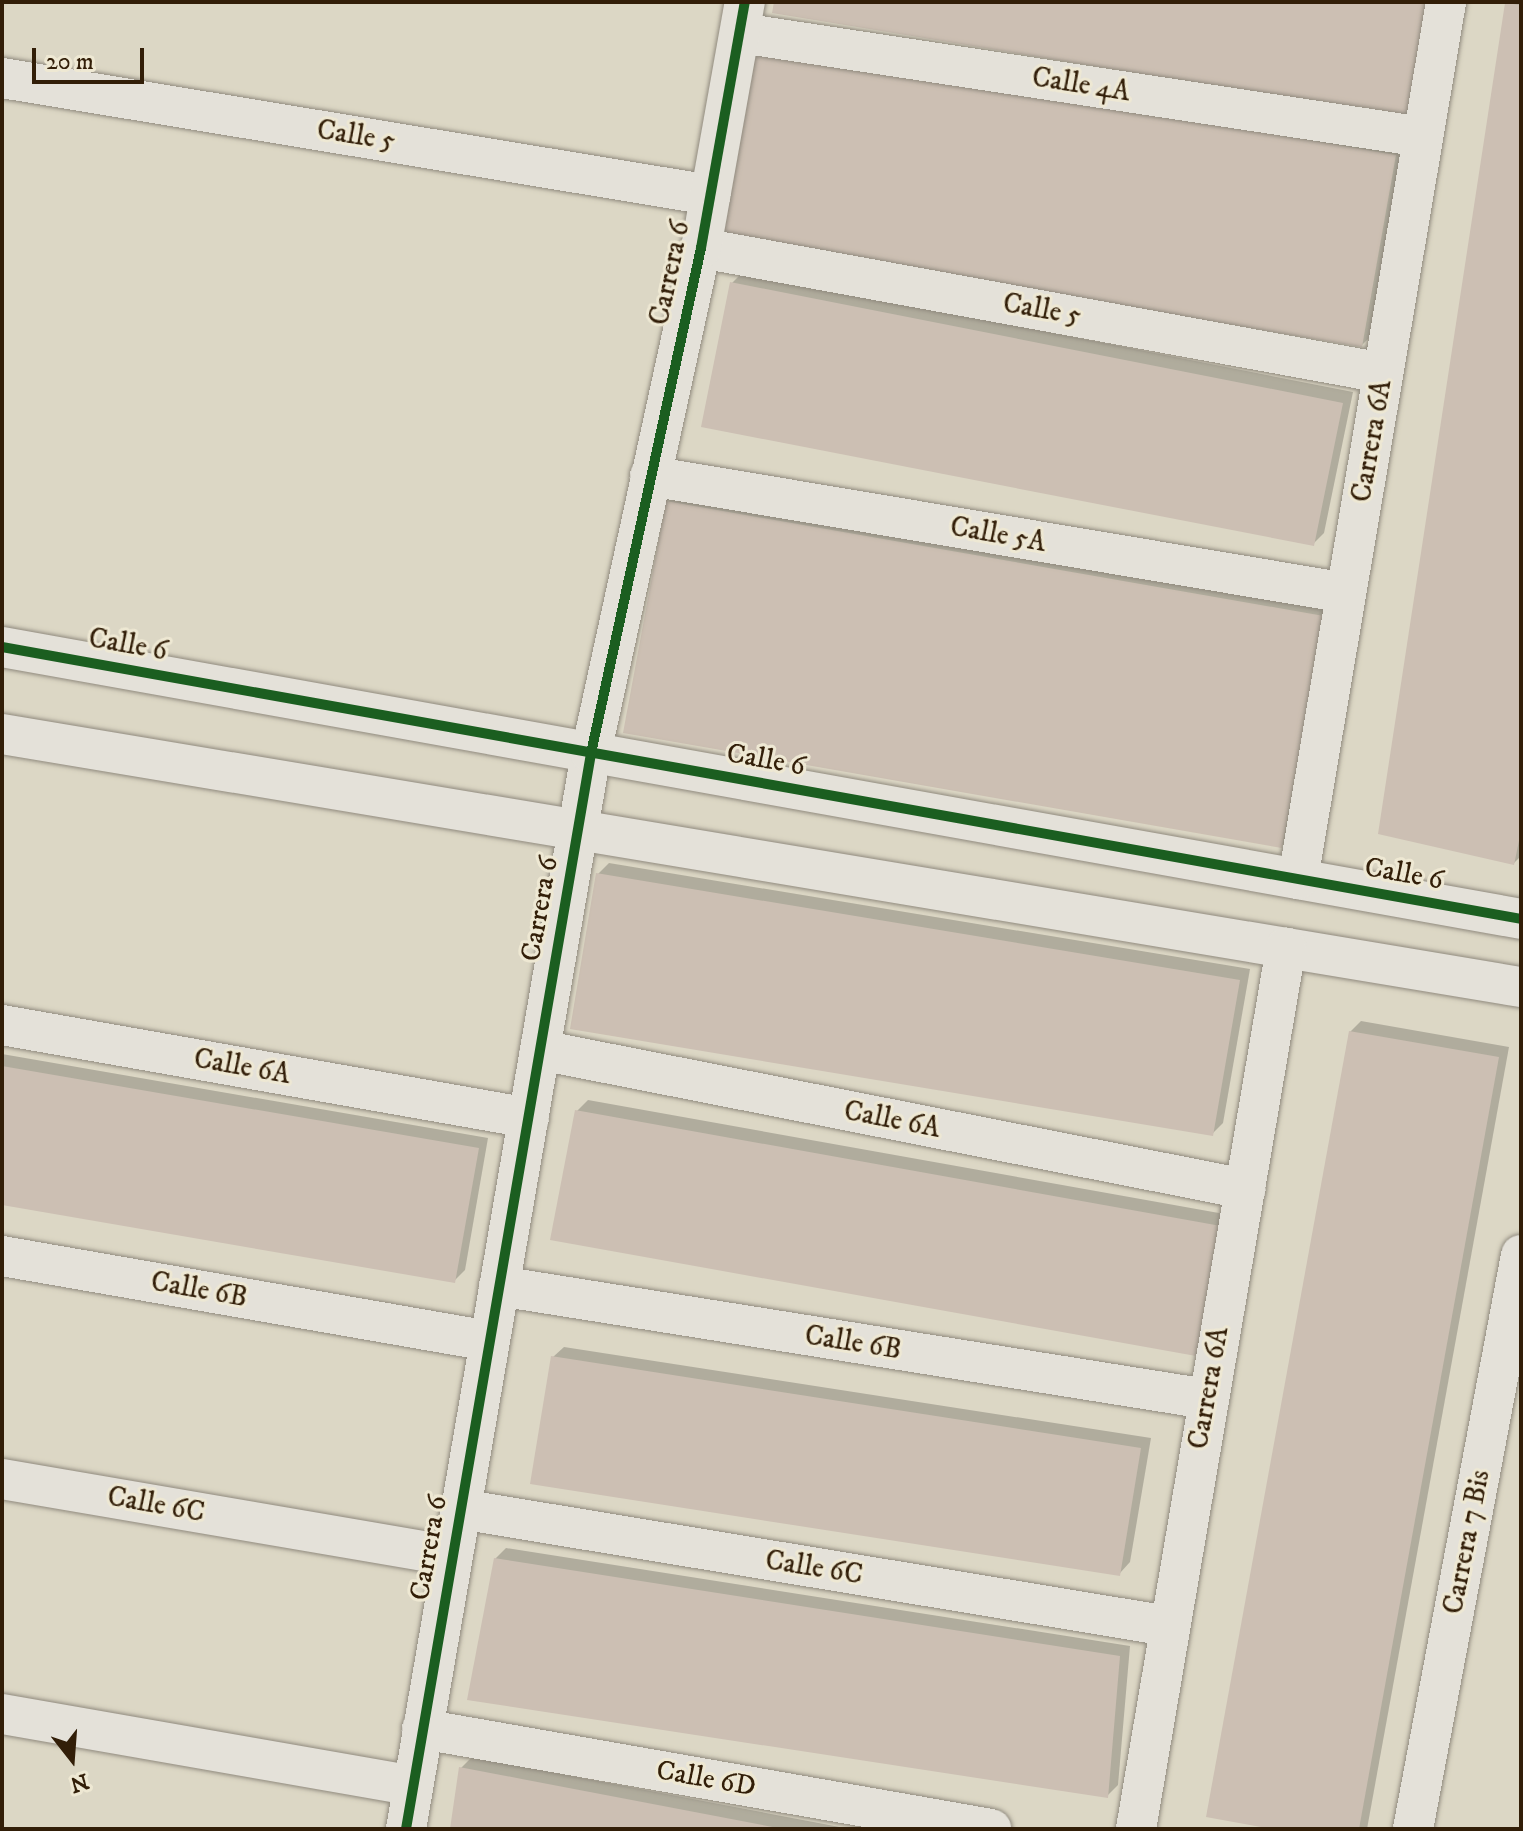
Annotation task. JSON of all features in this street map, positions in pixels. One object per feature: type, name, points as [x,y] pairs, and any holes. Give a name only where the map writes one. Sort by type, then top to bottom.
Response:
[{"type":"street","name":"Carrera 6A","points":[[1298,879],[1446,2]]},
{"type":"street","name":"Calle 4A","points":[[743,17],[1423,137]]},
{"type":"street","name":"Carrera 6","points":[[406,1829],[591,753],[701,248],[743,17]]},
{"type":"street","name":"Calle 5","points":[[2,78],[710,195]]},
{"type":"street","name":"Calle 5","points":[[701,248],[1383,373]]},
{"type":"street","name":"Calle 5A","points":[[650,476],[1346,593]]},
{"type":"street","name":"Calle 6","points":[[2,647],[1521,919]]},
{"type":"street","points":[[2,734],[1521,987]]},
{"type":"street","name":"Carrera 6A","points":[[1136,1829],[1168,1626],[1286,948]]},
{"type":"street","name":"Calle 6A","points":[[2,1025],[529,1118]]},
{"type":"street","name":"Calle 6A","points":[[540,1050],[1245,1189]]},
{"type":"street","name":"Carrera 7 Bis","points":[[1413,1829],[1521,1255]]},
{"type":"street","name":"Calle 6B","points":[[2,1256],[490,1341]]},
{"type":"street","name":"Calle 6B","points":[[499,1286],[1207,1399]]},
{"type":"street","name":"Calle 6C","points":[[2,1479],[452,1556]]},
{"type":"street","name":"Calle 6C","points":[[460,1509],[1168,1626]]},
{"type":"street","points":[[2,1714],[413,1786]]},
{"type":"street","name":"Calle 6D","points":[[422,1729],[991,1829]]},
{"type":"building","points":[[774,2],[1427,2],[1408,118],[772,13]]},
{"type":"building","points":[[1505,3],[1521,5],[1521,831],[1514,865],[1378,834]]},
{"type":"building","points":[[754,46],[1396,155],[1362,347],[720,238]]},
{"type":"building","points":[[730,282],[1343,403],[1314,546],[701,427]]},
{"type":"building","points":[[666,501],[1324,616],[1282,848],[623,733]]},
{"type":"building","points":[[596,873],[1240,980],[1213,1136],[570,1029]]},
{"type":"building","points":[[1349,1031],[1499,1057],[1359,1829],[1272,1829],[1206,1817]]},
{"type":"building","points":[[2,1066],[479,1148],[455,1283],[2,1205]]},
{"type":"building","points":[[575,1110],[1221,1226],[1196,1356],[550,1240]]},
{"type":"building","points":[[551,1356],[1141,1448],[1120,1576],[530,1484]]},
{"type":"building","points":[[494,1558],[1120,1656],[1108,1798],[467,1700]]},
{"type":"building","points":[[459,1767],[778,1828],[778,1829],[450,1829]]},
{"type":"cycle path","points":[[406,1829],[591,753],[701,248],[745,2]]},
{"type":"cycle path","points":[[2,647],[1521,919]]}]
